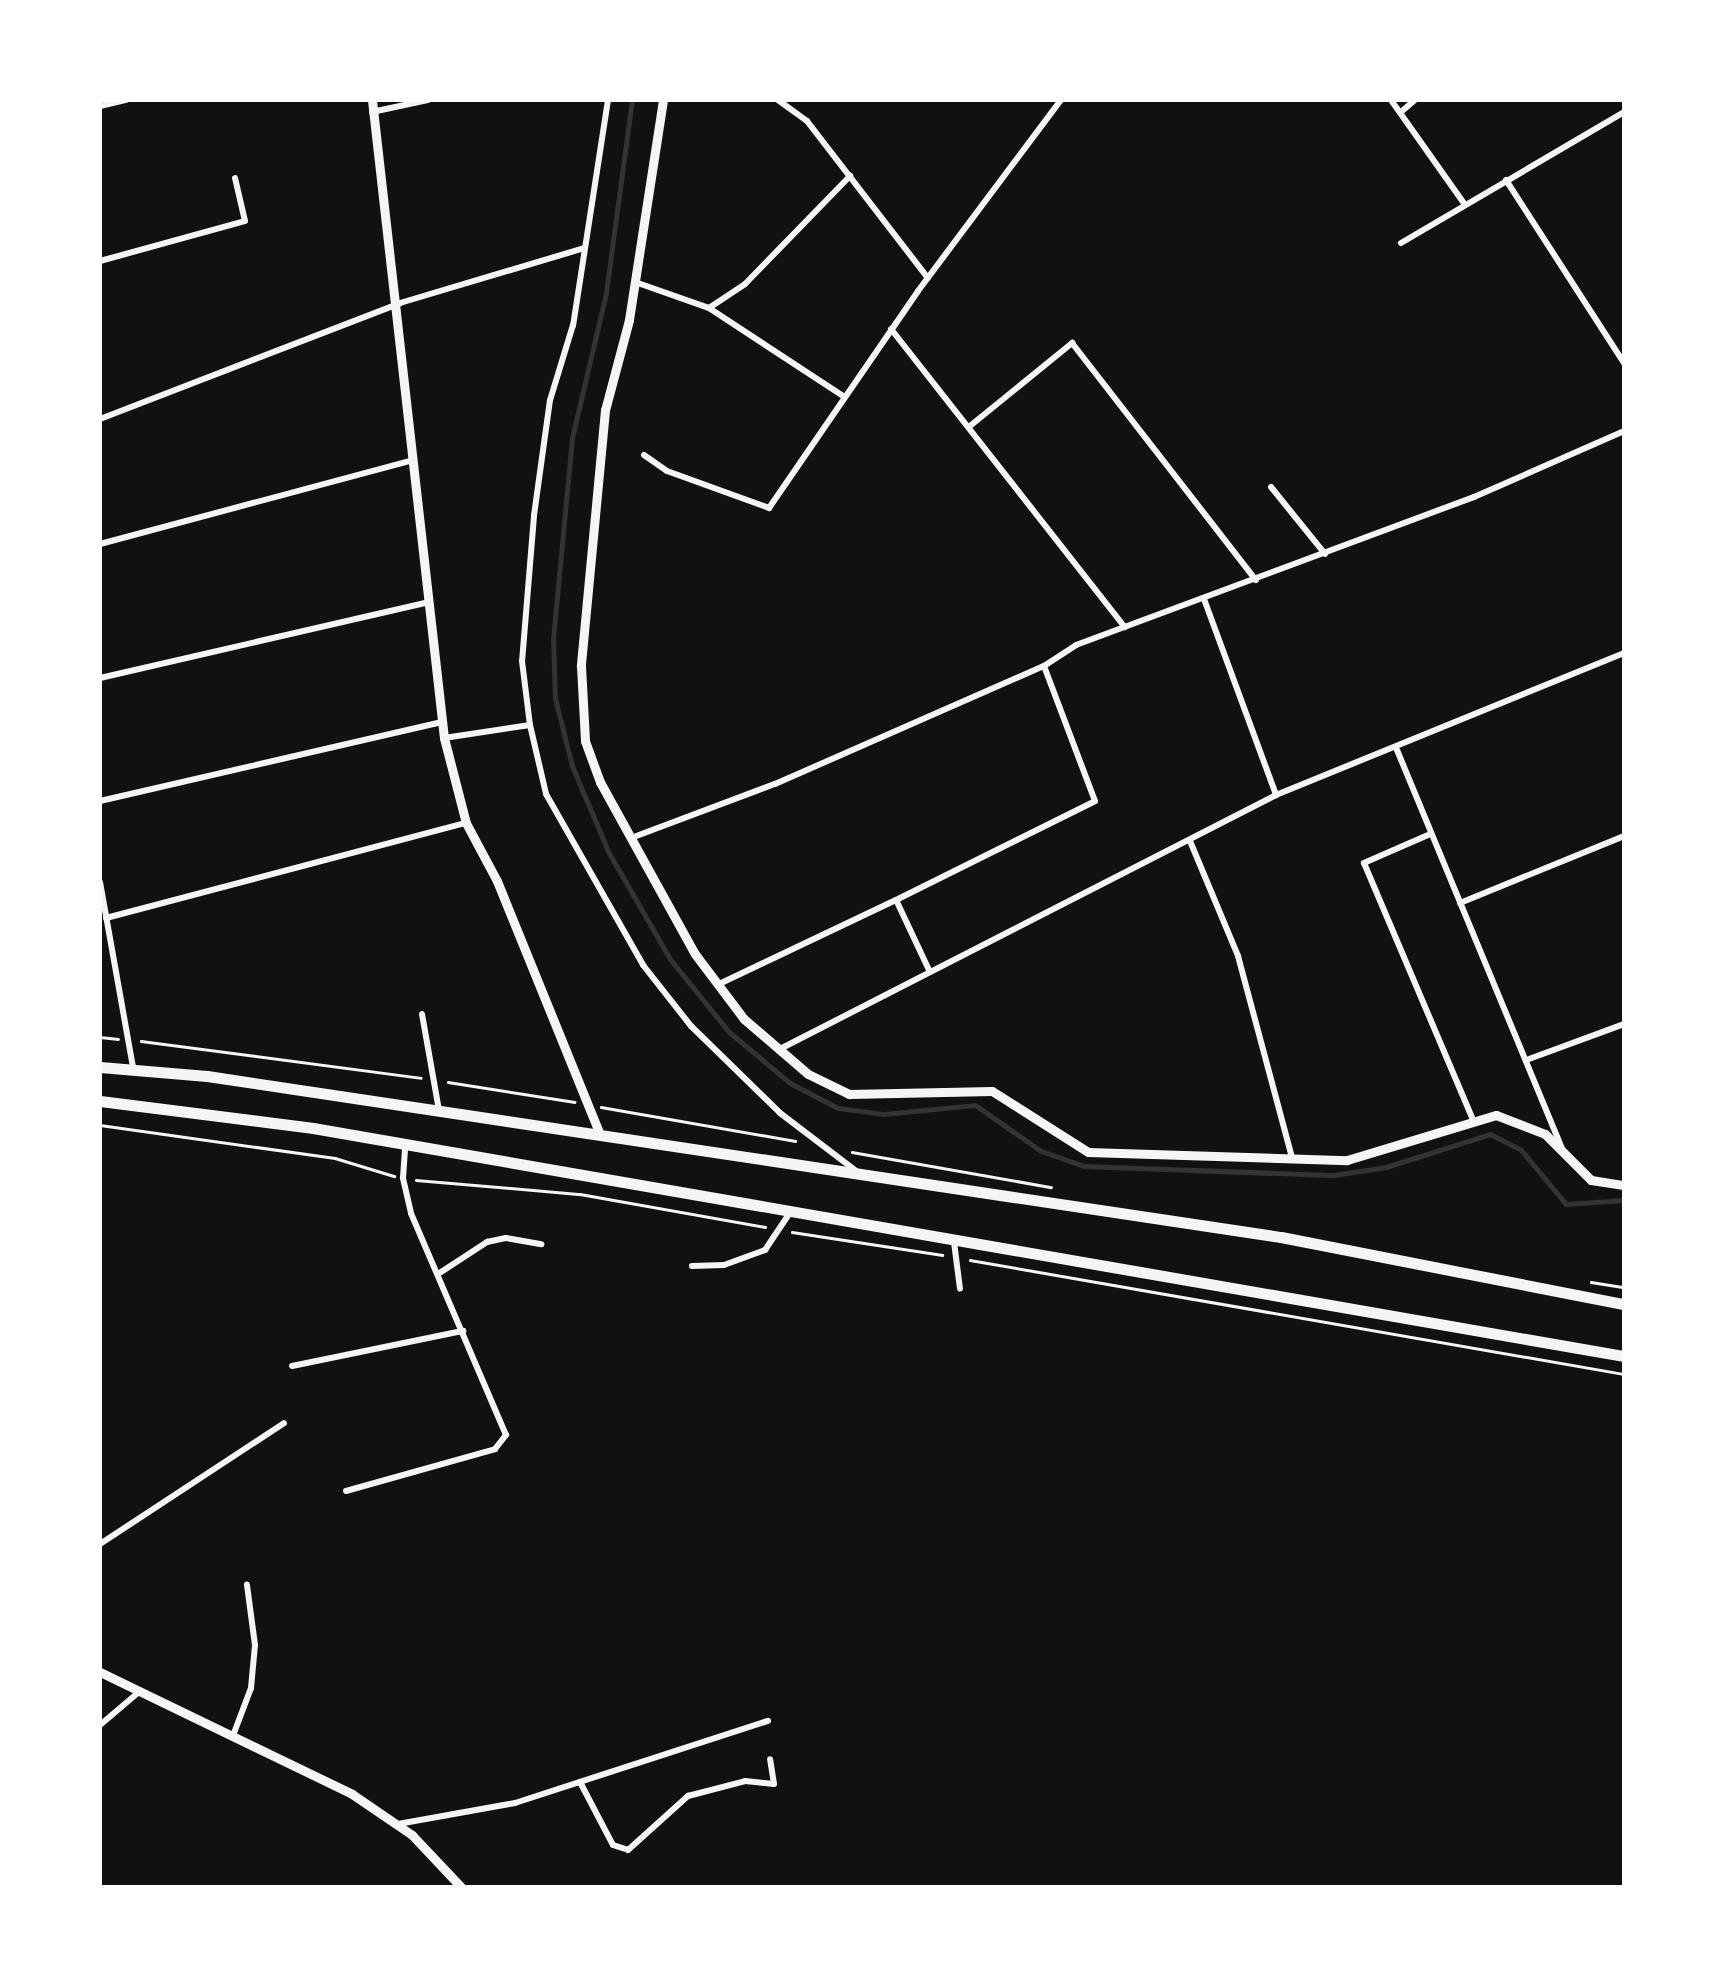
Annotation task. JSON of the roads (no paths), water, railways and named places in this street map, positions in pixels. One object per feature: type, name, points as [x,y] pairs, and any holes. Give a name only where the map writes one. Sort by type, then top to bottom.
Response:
[{"type":"highway","points":[[100,1067],[439,1111],[1280,1237],[1624,1304]]},
{"type":"highway","points":[[100,1100],[405,1146],[1624,1356]]},
{"type":"street","points":[[100,106],[126,100]]},
{"type":"street","points":[[372,100],[400,304],[444,738],[466,822],[600,1135]]},
{"type":"street","points":[[372,112],[428,100]]},
{"type":"street","points":[[608,100],[572,325],[550,400],[534,516],[522,661],[530,726],[546,794],[643,965],[690,1026],[859,1174]]},
{"type":"street","points":[[663,100],[635,282],[605,410],[581,666],[585,740],[630,838],[716,985],[777,1050],[848,1094],[992,1091],[1088,1152],[1293,1163],[1390,1151],[1472,1118],[1522,1121],[1591,1180],[1624,1184]]},
{"type":"street","points":[[778,100],[807,121],[928,278]]},
{"type":"street","points":[[644,455],[667,471],[769,508],[843,396],[1061,100]]},
{"type":"street","points":[[1391,100],[1465,204]]},
{"type":"street","points":[[1401,112],[1415,100]]},
{"type":"street","points":[[1401,243],[1624,112]]},
{"type":"street","points":[[709,308],[745,284],[850,176]]},
{"type":"street","points":[[100,262],[245,220],[235,178]]},
{"type":"street","points":[[1506,180],[1624,362]]},
{"type":"street","points":[[100,419],[400,304],[585,247]]},
{"type":"street","points":[[635,282],[709,308],[843,396]]},
{"type":"street","points":[[891,329],[1126,627]]},
{"type":"street","points":[[970,426],[1072,343],[1256,580]]},
{"type":"street","points":[[630,838],[1044,666],[1076,644],[1325,554],[1624,431]]},
{"type":"street","points":[[100,544],[415,460]]},
{"type":"street","points":[[1270,487],[1325,554]]},
{"type":"street","points":[[1204,599],[1276,796]]},
{"type":"street","points":[[100,678],[430,602]]},
{"type":"street","points":[[777,1050],[1276,796],[1397,750],[1624,654]]},
{"type":"street","points":[[716,985],[1095,802],[1044,666]]},
{"type":"street","points":[[100,801],[442,722]]},
{"type":"street","points":[[444,738],[530,726]]},
{"type":"street","points":[[1397,750],[1428,835],[1529,1059],[1565,1154]]},
{"type":"street","points":[[106,918],[466,822]]},
{"type":"street","points":[[1428,835],[1364,863],[1472,1118]]},
{"type":"street","points":[[1460,903],[1624,836]]},
{"type":"street","points":[[1190,841],[1238,956],[1293,1163]]},
{"type":"street","points":[[100,882],[134,1070]]},
{"type":"street","points":[[896,900],[929,970]]},
{"type":"street","points":[[422,1014],[439,1111]]},
{"type":"street","points":[[1529,1059],[1624,1024]]},
{"type":"street","points":[[346,1491],[495,1449],[506,1435],[438,1274],[403,1178],[405,1146]]},
{"type":"street","points":[[692,1266],[724,1265],[765,1250],[789,1214]]},
{"type":"street","points":[[438,1274],[487,1242],[506,1238],[541,1244]]},
{"type":"street","points":[[954,1242],[960,1289]]},
{"type":"street","points":[[292,1366],[463,1331]]},
{"type":"street","points":[[100,1544],[284,1423]]},
{"type":"street","points":[[234,1734],[251,1688],[255,1646],[247,1585]]},
{"type":"street","points":[[100,1672],[234,1734],[397,1824],[461,1887]]},
{"type":"street","points":[[100,1725],[140,1691]]},
{"type":"street","points":[[397,1824],[444,1820],[580,1782],[768,1721]]},
{"type":"street","points":[[580,1782],[613,1845],[628,1850],[688,1796],[745,1781],[774,1784],[770,1759]]},
{"type":"waterway","points":[[632,100],[606,293],[572,438],[553,639],[555,698],[572,766],[609,853],[670,959],[729,1032],[790,1083],[838,1108],[884,1114],[975,1105],[1041,1151],[1084,1166],[1334,1175],[1386,1167],[1490,1134],[1521,1150],[1566,1204],[1624,1200]]}]
